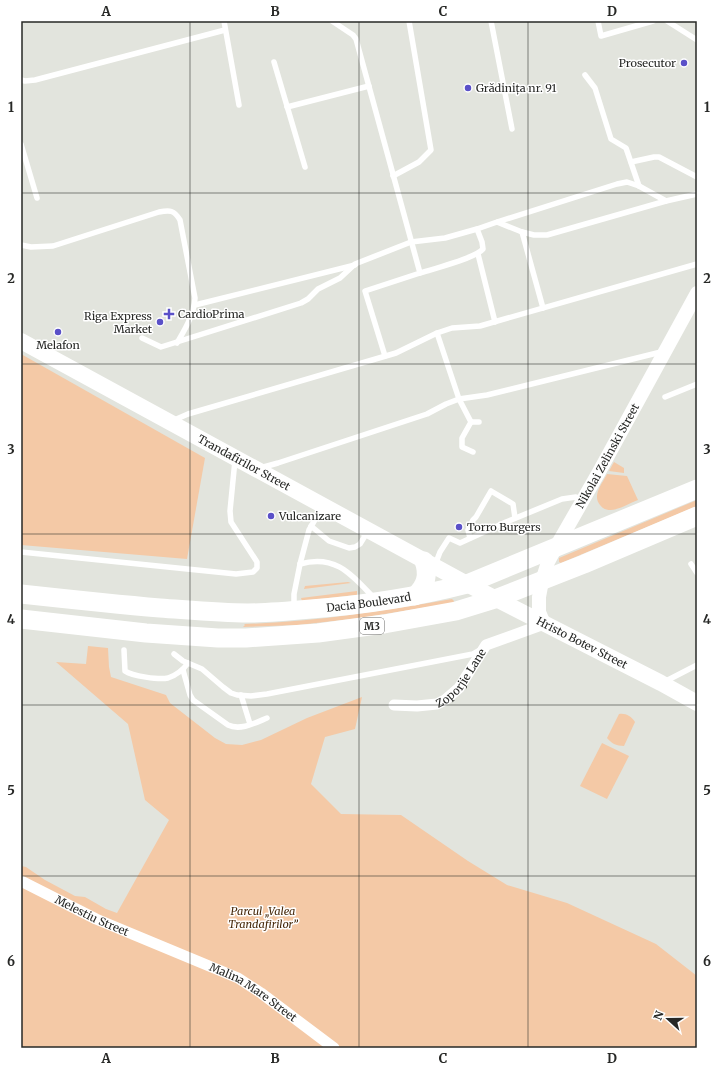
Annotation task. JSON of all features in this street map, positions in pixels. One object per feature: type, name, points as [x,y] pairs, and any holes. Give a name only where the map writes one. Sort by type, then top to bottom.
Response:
[{"type":"highway","name":"Dacia Boulevard","points":[[21,594],[190,610],[247,613],[294,611],[378,602],[415,596],[467,584],[697,489]]},
{"type":"highway","name":"Dacia Boulevard","points":[[21,619],[146,633],[246,638],[318,633],[384,624],[456,612],[495,599],[542,581],[697,516]]},
{"type":"highway","points":[[415,596],[424,586],[427,573],[426,567],[429,564]]},
{"type":"main road","name":"Trandafirilor Street","points":[[21,341],[467,584]]},
{"type":"main road","name":"Hristo Botev Street","points":[[467,584],[661,683],[697,703]]},
{"type":"street","name":"Nikolai Zelinski Street","points":[[544,624],[540,612],[539,596],[548,562],[584,500],[697,293]]},
{"type":"street","name":"Zoporjie Lane","points":[[394,705],[417,706],[437,704],[446,700],[459,688],[486,645],[544,624]]},
{"type":"street","name":"Melestiu Street","points":[[21,881],[96,919],[165,948]]},
{"type":"street","name":"Malina Mare Street","points":[[165,948],[238,978],[261,993],[334,1048]]},
{"type":"lane","points":[[224,21],[224,30],[239,105]]},
{"type":"lane","points":[[332,21],[353,35],[356,40],[420,273]]},
{"type":"lane","points":[[393,176],[419,162],[431,150],[409,21]]},
{"type":"lane","points":[[491,21],[512,129]]},
{"type":"lane","points":[[598,21],[601,36],[653,21]]},
{"type":"lane","points":[[667,21],[697,40]]},
{"type":"lane","points":[[21,80],[35,80],[224,30]]},
{"type":"lane","points":[[274,62],[305,167]]},
{"type":"lane","points":[[585,75],[595,88],[612,139],[626,148],[639,186]]},
{"type":"lane","points":[[287,107],[369,86]]},
{"type":"lane","points":[[21,144],[37,198]]},
{"type":"lane","points":[[631,162],[654,156],[659,157],[697,177]]},
{"type":"lane","points":[[195,305],[355,264],[411,242],[445,238],[477,229],[617,184],[627,182],[639,186],[666,201]]},
{"type":"lane","points":[[497,222],[522,232],[534,235],[547,235],[666,201],[697,194]]},
{"type":"lane","points":[[21,245],[31,247],[53,246],[159,212],[169,210],[174,212],[180,220],[195,298],[195,305],[192,315],[177,343]]},
{"type":"lane","points":[[385,356],[366,291],[478,254],[483,250],[483,246],[477,229]]},
{"type":"lane","points":[[522,232],[543,308]]},
{"type":"lane","points":[[478,254],[495,322]]},
{"type":"lane","points":[[142,338],[161,347],[301,303],[308,299],[318,289],[340,278],[355,264]]},
{"type":"lane","points":[[170,422],[188,414],[396,353],[437,333],[452,328],[480,326],[697,264]]},
{"type":"lane","points":[[437,333],[459,399],[471,422]]},
{"type":"lane","points":[[256,469],[278,464],[427,414],[459,399],[487,395],[666,350]]},
{"type":"lane","points":[[665,397],[697,384]]},
{"type":"lane","points":[[471,422],[479,422]]},
{"type":"lane","points":[[471,422],[462,438],[462,447],[473,452]]},
{"type":"lane","points":[[21,552],[236,574],[253,572],[257,568],[257,562],[231,522],[230,511],[235,458]]},
{"type":"lane","points":[[470,538],[468,530],[491,490],[513,504],[516,518]]},
{"type":"lane","points":[[429,564],[440,552],[449,538],[460,543],[562,499],[576,497],[584,500]]},
{"type":"lane","points":[[294,611],[294,594],[309,530],[324,506]]},
{"type":"lane","points":[[311,526],[329,541],[349,548],[356,547],[360,544],[368,530]]},
{"type":"lane","points":[[300,564],[310,561],[321,561],[338,566],[355,579],[378,602]]},
{"type":"lane","points":[[691,564],[697,573]]},
{"type":"lane","points":[[174,654],[178,658],[202,669],[231,693],[251,696],[473,654],[486,645]]},
{"type":"lane","points":[[124,650],[125,671],[128,674],[167,678],[183,670],[188,663]]},
{"type":"lane","points":[[661,683],[697,665]]},
{"type":"lane","points":[[183,670],[190,695],[193,700],[232,727],[243,727],[267,718]]},
{"type":"lane","points":[[241,695],[250,724]]},
{"type":"green space","points":[[21,354],[205,458],[187,559],[21,545]]},
{"type":"green space","points":[[614,462],[624,468],[624,473],[609,471]]},
{"type":"green space","points":[[607,474],[627,476],[638,500],[614,510],[608,510],[602,507],[598,501],[597,493]]},
{"type":"green space","points":[[697,500],[697,506],[561,563],[559,562],[559,558]]},
{"type":"green space","points":[[351,583],[304,589],[305,586]]},
{"type":"green space","points":[[357,591],[357,595],[302,601],[301,598]]},
{"type":"green space","points":[[452,599],[454,601],[453,603],[360,618],[298,625],[243,627],[245,625],[244,624],[296,621],[374,612]]},
{"type":"green space","name":"Parcul „Valea Trandafirilor”","points":[[88,646],[108,648],[111,677],[166,695],[170,703],[215,738],[226,744],[242,745],[261,740],[307,718],[362,697],[355,729],[325,737],[311,784],[341,814],[401,815],[468,861],[507,885],[567,903],[656,944],[697,976],[697,1048],[21,1048],[21,866],[26,867],[45,880],[75,896],[85,897],[106,909],[117,913],[169,820],[145,800],[128,724],[56,662],[86,664]]},
{"type":"green space","points":[[619,714],[628,715],[635,722],[624,746],[614,744],[607,738]]},
{"type":"green space","points":[[602,743],[629,756],[607,799],[580,786]]},
{"type":"place","name":"Prosecutor","points":[[684,63]]},
{"type":"place","name":"Grădinița nr. 91","points":[[468,88]]},
{"type":"place","name":"CardioPrima","points":[[169,314]]},
{"type":"place","name":"Riga Express Market","points":[[160,322]]},
{"type":"place","name":"Melafon","points":[[58,332]]},
{"type":"place","name":"Vulcanizare","points":[[271,516]]},
{"type":"place","name":"Torro Burgers","points":[[459,527]]}]
